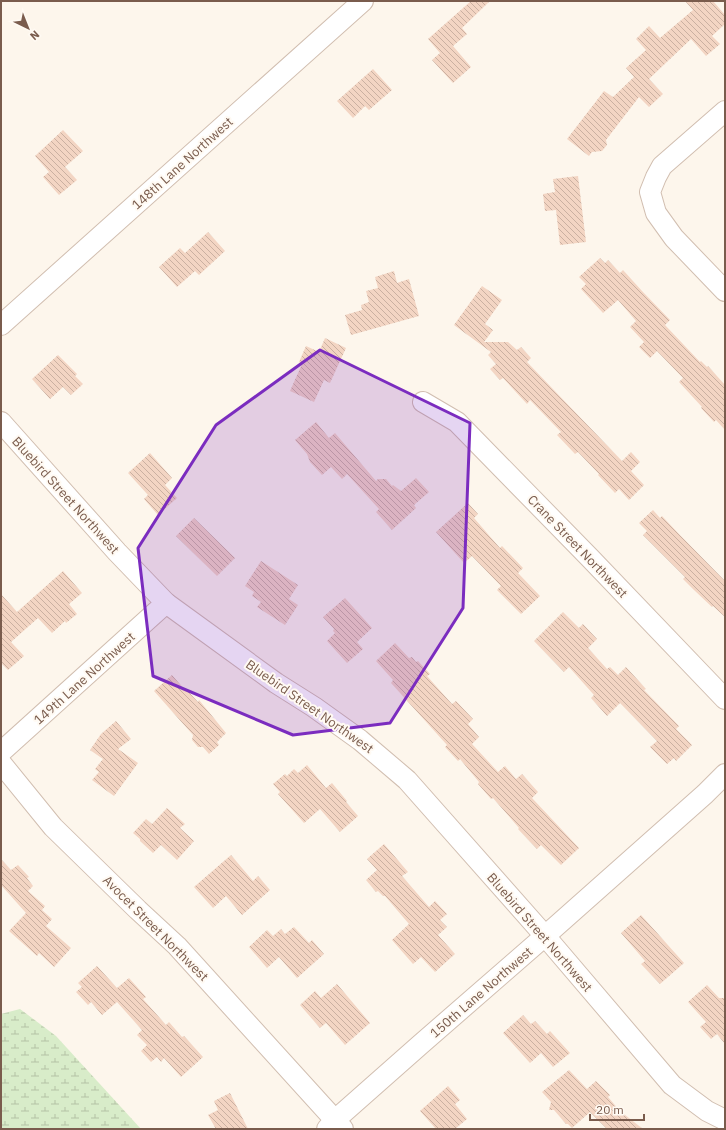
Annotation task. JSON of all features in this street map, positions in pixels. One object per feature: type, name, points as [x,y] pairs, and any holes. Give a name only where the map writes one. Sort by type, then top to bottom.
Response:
[{"type":"street","name":"148th Lane Northwest","points":[[1,324],[363,1]]},
{"type":"street","points":[[725,111],[662,166],[650,192],[656,213],[674,238],[725,291]]},
{"type":"street","name":"Crane Street Northwest","points":[[423,402],[457,422],[725,699]]},
{"type":"street","name":"Bluebird Street Northwest","points":[[1,422],[117,552],[166,604],[276,683],[314,707],[360,740],[407,780],[545,936],[672,1085],[707,1111],[725,1120]]},
{"type":"street","name":"149th Lane Northwest","points":[[1,752],[166,604]]},
{"type":"street","name":"Avocet Street Northwest","points":[[1,763],[53,827],[177,946],[335,1126]]},
{"type":"street","name":"150th Lane Northwest","points":[[335,1126],[421,1044],[705,794],[725,774]]},
{"type":"highlighted area","points":[[320,350],[470,423],[463,608],[390,723],[293,735],[153,676],[138,548],[216,425]]},
{"type":"green space","points":[[20,1009],[56,1036],[141,1129],[1,1129],[1,1014]]},
{"type":"building","points":[[471,1],[490,1],[462,28],[467,34],[453,46],[471,67],[453,83],[432,60],[440,53],[428,39]]},
{"type":"building","points":[[685,1],[713,1],[725,15],[725,24],[712,36],[720,44],[706,56],[691,39],[649,79],[663,94],[649,107],[639,97],[606,140],[607,145],[602,151],[592,152],[589,156],[567,139],[604,91],[613,97],[634,77],[626,68],[646,50],[636,39],[649,26],[660,38],[693,10]]},
{"type":"building","points":[[373,69],[392,90],[369,110],[365,106],[353,118],[337,101]]},
{"type":"building","points":[[63,130],[83,151],[65,167],[77,180],[59,195],[43,177],[49,172],[35,156]]},
{"type":"building","points":[[578,176],[586,242],[560,245],[556,210],[545,211],[543,194],[555,192],[553,179]]},
{"type":"building","points":[[208,232],[225,251],[199,275],[195,271],[177,287],[159,267],[180,248],[185,253]]},
{"type":"building","points":[[600,258],[605,263],[608,260],[620,273],[623,270],[670,320],[665,325],[700,362],[701,361],[707,367],[708,366],[725,385],[725,430],[716,420],[714,422],[701,408],[702,407],[679,382],[683,378],[657,351],[650,358],[639,347],[644,342],[630,327],[636,321],[618,300],[603,313],[581,289],[586,284],[579,277]]},
{"type":"building","points":[[394,271],[397,283],[409,279],[419,316],[351,335],[345,315],[362,310],[361,305],[369,302],[366,291],[378,288],[375,277]]},
{"type":"building","points":[[482,286],[502,300],[485,324],[493,330],[484,342],[508,342],[517,350],[521,347],[531,358],[527,362],[622,461],[631,452],[640,462],[631,471],[644,485],[629,500],[619,489],[615,493],[578,452],[575,454],[557,435],[561,432],[530,400],[527,404],[503,378],[500,380],[490,369],[496,364],[488,355],[491,352],[454,325]]},
{"type":"building","points":[[325,338],[346,348],[330,383],[324,380],[314,402],[290,391],[302,364],[299,362],[306,346],[319,352]]},
{"type":"building","points":[[58,355],[77,374],[75,376],[83,384],[71,395],[63,387],[50,399],[32,379]]},
{"type":"building","points":[[316,422],[329,438],[335,433],[376,481],[378,479],[386,479],[392,486],[393,485],[401,491],[416,478],[429,492],[414,505],[416,508],[392,530],[376,512],[379,509],[347,474],[342,479],[331,467],[322,475],[310,462],[307,454],[295,440]]},
{"type":"building","points":[[150,453],[172,478],[165,485],[177,498],[158,515],[144,499],[148,495],[128,473]]},
{"type":"building","points":[[468,503],[478,514],[474,518],[500,548],[502,546],[523,568],[518,573],[540,596],[521,614],[497,590],[501,586],[472,556],[464,563],[436,532]]},
{"type":"building","points":[[653,510],[660,518],[662,516],[725,581],[725,617],[713,606],[712,607],[683,579],[685,577],[643,535],[647,531],[639,523]]},
{"type":"building","points":[[194,518],[235,558],[217,576],[176,536]]},
{"type":"building","points":[[261,561],[298,585],[289,599],[298,605],[285,625],[257,607],[261,602],[252,596],[254,592],[245,586]]},
{"type":"building","points":[[63,571],[82,593],[69,604],[77,614],[66,623],[65,621],[52,633],[38,618],[11,642],[24,656],[8,670],[1,663],[1,594],[17,612]]},
{"type":"building","points":[[345,598],[372,628],[357,642],[363,649],[347,663],[327,641],[335,633],[333,631],[334,629],[323,617]]},
{"type":"building","points":[[563,612],[579,628],[583,624],[597,639],[588,648],[607,669],[610,667],[618,675],[626,667],[646,689],[644,690],[679,726],[676,729],[692,745],[676,761],[674,758],[667,764],[650,747],[657,741],[620,703],[607,716],[591,698],[594,695],[569,667],[564,672],[534,641]]},
{"type":"building","points":[[395,643],[409,658],[412,657],[416,662],[418,661],[430,674],[427,676],[452,704],[456,701],[473,719],[468,724],[479,737],[472,744],[498,772],[505,766],[516,779],[522,774],[538,792],[532,798],[579,848],[561,865],[541,845],[537,849],[518,829],[519,828],[493,798],[491,799],[478,784],[479,782],[460,759],[458,761],[445,747],[447,745],[391,683],[393,680],[376,661]]},
{"type":"building","points":[[172,675],[198,702],[199,700],[226,733],[217,742],[219,745],[209,754],[203,747],[198,747],[192,740],[193,735],[154,691]]},
{"type":"building","points":[[116,721],[131,739],[118,749],[138,763],[114,796],[92,780],[99,772],[95,769],[103,759],[90,750],[101,734]]},
{"type":"building","points":[[307,765],[326,788],[332,783],[358,816],[340,832],[320,809],[304,823],[278,794],[280,792],[273,784],[285,774],[287,776],[294,769],[298,773]]},
{"type":"building","points":[[167,808],[185,824],[180,828],[194,841],[177,860],[161,845],[153,853],[133,833],[146,819],[152,824]]},
{"type":"building","points":[[384,844],[408,872],[402,876],[429,907],[435,901],[447,914],[440,920],[447,927],[438,935],[455,954],[435,972],[421,957],[413,964],[392,940],[409,924],[385,896],[378,891],[376,892],[366,880],[377,870],[367,859]]},
{"type":"building","points":[[231,855],[253,881],[258,876],[270,890],[242,915],[226,896],[213,908],[194,887]]},
{"type":"building","points":[[1,859],[11,870],[18,865],[29,877],[27,878],[33,886],[28,891],[45,906],[42,910],[52,919],[46,926],[71,948],[54,967],[39,953],[37,956],[9,931],[26,913],[1,885]]},
{"type":"building","points":[[641,915],[684,963],[660,984],[641,964],[645,961],[621,933]]},
{"type":"building","points":[[294,927],[309,943],[312,940],[324,954],[297,978],[279,957],[267,968],[249,947],[267,930],[273,936],[281,929],[285,934]]},
{"type":"building","points":[[97,966],[117,988],[129,978],[146,997],[143,999],[166,1025],[169,1022],[203,1057],[181,1077],[164,1058],[161,1062],[157,1057],[151,1062],[141,1051],[147,1045],[137,1035],[142,1030],[117,1002],[102,1015],[91,1002],[88,1005],[76,992],[82,987],[78,983]]},
{"type":"building","points":[[337,984],[370,1023],[345,1045],[326,1023],[320,1028],[300,1005],[315,991],[321,998]]},
{"type":"building","points":[[707,985],[719,998],[725,998],[725,1044],[717,1034],[711,1039],[700,1027],[706,1022],[688,1002]]},
{"type":"building","points":[[523,1015],[531,1024],[535,1021],[547,1034],[550,1031],[570,1053],[553,1067],[541,1053],[530,1063],[503,1033]]},
{"type":"building","points":[[569,1070],[587,1089],[596,1081],[610,1095],[608,1097],[620,1111],[643,1129],[607,1129],[590,1112],[572,1128],[566,1124],[554,1110],[549,1110],[551,1102],[542,1092]]},
{"type":"building","points":[[448,1086],[460,1100],[455,1104],[467,1119],[455,1129],[436,1129],[420,1111]]},
{"type":"building","points":[[230,1093],[248,1129],[216,1129],[208,1115],[218,1110],[214,1101]]}]
